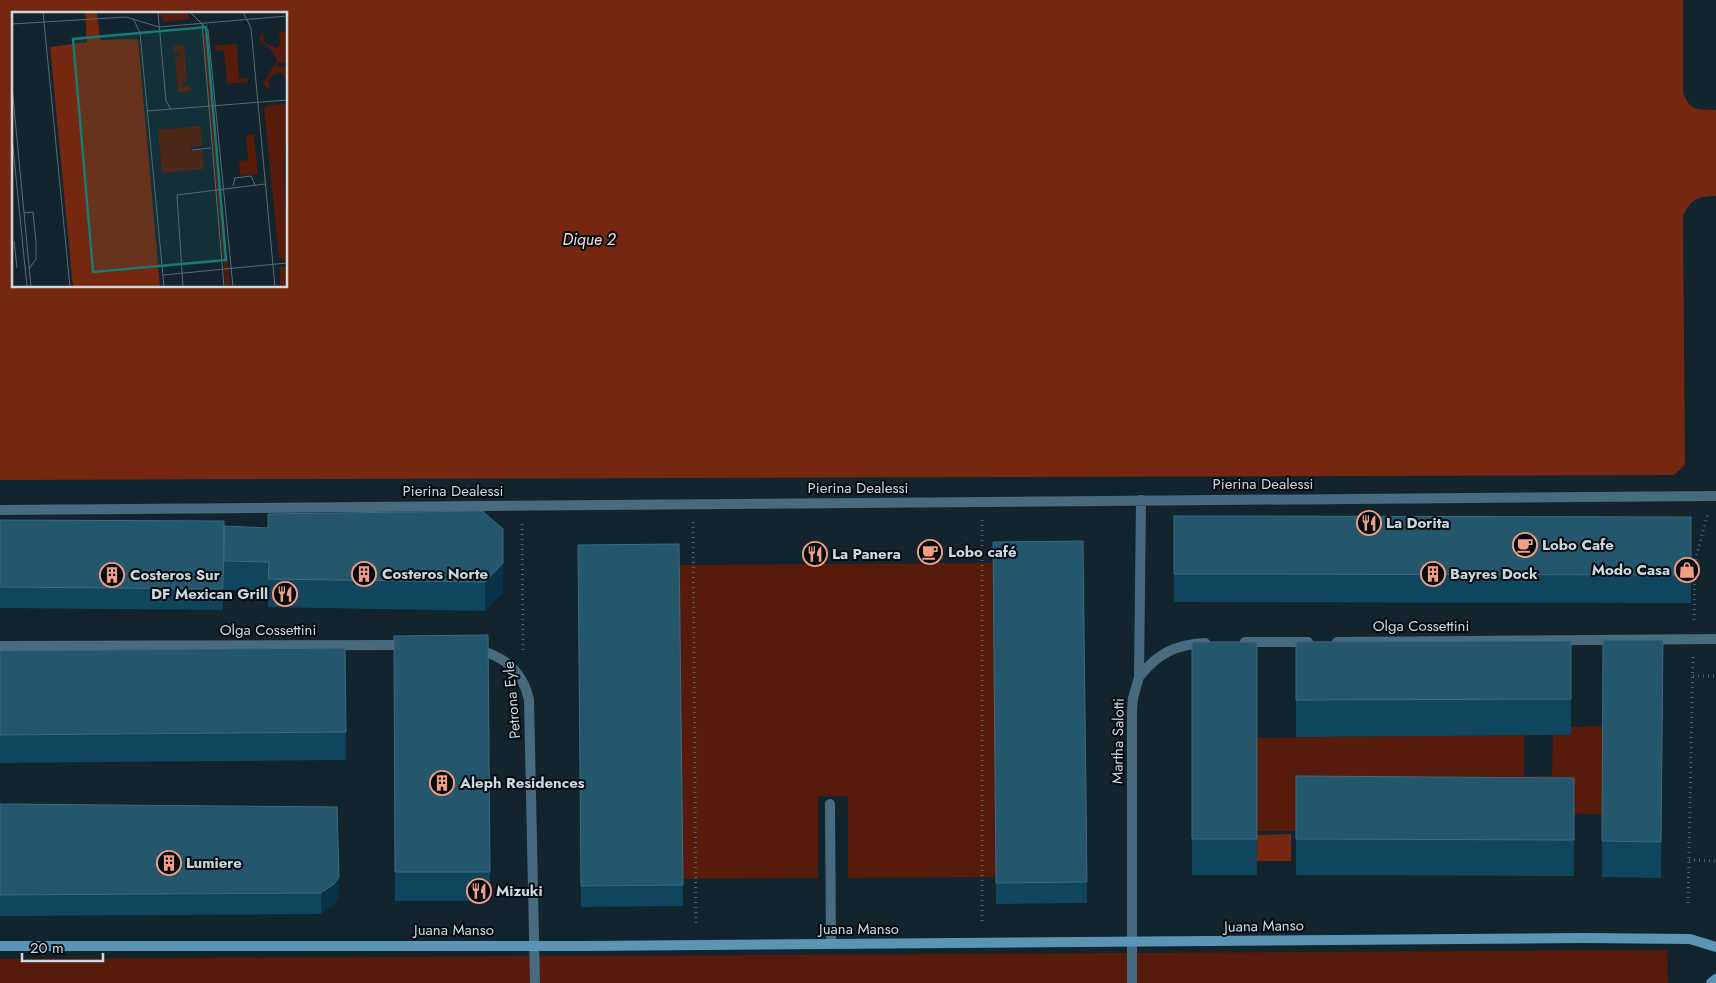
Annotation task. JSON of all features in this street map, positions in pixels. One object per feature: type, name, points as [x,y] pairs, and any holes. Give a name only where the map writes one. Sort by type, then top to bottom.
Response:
[{"type":"street","name":"Pierina Dealessi","points":[[0,510],[1715,496]]},
{"type":"street","name":"Martha Salotti","points":[[1132,983],[1133,698],[1138,677],[1141,500]]},
{"type":"street","name":"Olga Cossettini","points":[[1231,642],[1716,639]]},
{"type":"street","points":[[1138,677],[1156,658],[1167,651],[1182,645],[1212,642]]},
{"type":"street","name":"Olga Cossettini","points":[[0,646],[418,645]]},
{"type":"street","points":[[463,646],[502,659],[510,664],[523,681]]},
{"type":"street","name":"Petrona Eyle","points":[[523,681],[530,708],[535,983]]},
{"type":"street","points":[[830,804],[831,944]]},
{"type":"street","name":"Juana Manso","points":[[0,946],[534,946],[1690,938],[1716,947]]},
{"type":"street","points":[[1711,983],[1716,979]]},
{"type":"path","points":[[1688,904],[1695,562],[1701,533],[1715,496]]},
{"type":"path","points":[[982,502],[982,943]]},
{"type":"path","points":[[692,504],[696,945]]},
{"type":"path","name":"Petrona Eyle","points":[[522,505],[523,681]]},
{"type":"path","points":[[1693,676],[1716,676]]},
{"type":"path","points":[[1689,860],[1716,861]]},
{"type":"shaded area","points":[[993,563],[996,877],[848,878],[848,796],[818,796],[818,878],[682,879],[679,565]]},
{"type":"shaded area","points":[[1603,726],[1603,814],[1333,812],[1334,776],[1304,776],[1303,812],[1296,831],[1257,831],[1257,738],[1524,735],[1524,776],[1552,776],[1553,735],[1571,735],[1571,727]]},
{"type":"shaded area","points":[[1667,950],[1668,983],[0,983],[0,959]]},
{"type":"water","name":"Dique 2","points":[[0,0],[1683,0],[1683,92],[1688,103],[1695,108],[1716,110],[1716,196],[1700,198],[1692,202],[1683,216],[1685,465],[1674,475],[0,480]]},
{"type":"water","points":[[1291,834],[1291,861],[1257,861],[1257,835]]},
{"type":"building","points":[[482,511],[503,529],[503,563],[485,582],[268,579],[269,562],[224,561],[224,526],[268,528],[268,514]]},
{"type":"building","points":[[1174,516],[1691,517],[1691,575],[1174,574]]},
{"type":"building","name":"Costeros Sur","points":[[0,520],[224,521],[223,589],[0,587]]},
{"type":"building","points":[[1083,541],[1087,882],[996,883],[993,542]]},
{"type":"building","points":[[679,544],[683,885],[581,886],[578,545]]},
{"type":"building","name":"Aleph Residences","points":[[488,635],[490,872],[395,872],[394,636]]},
{"type":"building","points":[[1603,640],[1663,640],[1661,842],[1602,841]]},
{"type":"building","points":[[1571,641],[1571,699],[1296,700],[1296,642]]},
{"type":"building","points":[[1192,642],[1257,642],[1257,839],[1192,839]]},
{"type":"building","points":[[345,648],[346,732],[0,735],[0,651]]},
{"type":"building","points":[[1296,776],[1574,778],[1574,840],[1296,839]]},
{"type":"building","name":"Lumiere","points":[[0,804],[337,807],[339,877],[334,884],[321,893],[0,895]]},
{"type":"place","name":"La Dorita","points":[[1369,523]]},
{"type":"place","name":"Lobo Cafe","points":[[1525,545]]},
{"type":"place","name":"Lobo café","points":[[930,552]]},
{"type":"place","name":"La Panera","points":[[815,554]]},
{"type":"place","name":"Modo Casa","points":[[1687,570]]},
{"type":"place","name":"Costeros Norte","points":[[364,574]]},
{"type":"place","name":"Bayres Dock","points":[[1433,574]]},
{"type":"place","name":"Costeros Sur","points":[[112,575]]},
{"type":"place","name":"DF Mexican Grill","points":[[285,594]]},
{"type":"place","name":"Aleph Residences","points":[[442,783]]},
{"type":"place","name":"Lumiere","points":[[169,863]]},
{"type":"place","name":"Mizuki","points":[[479,891]]}]
